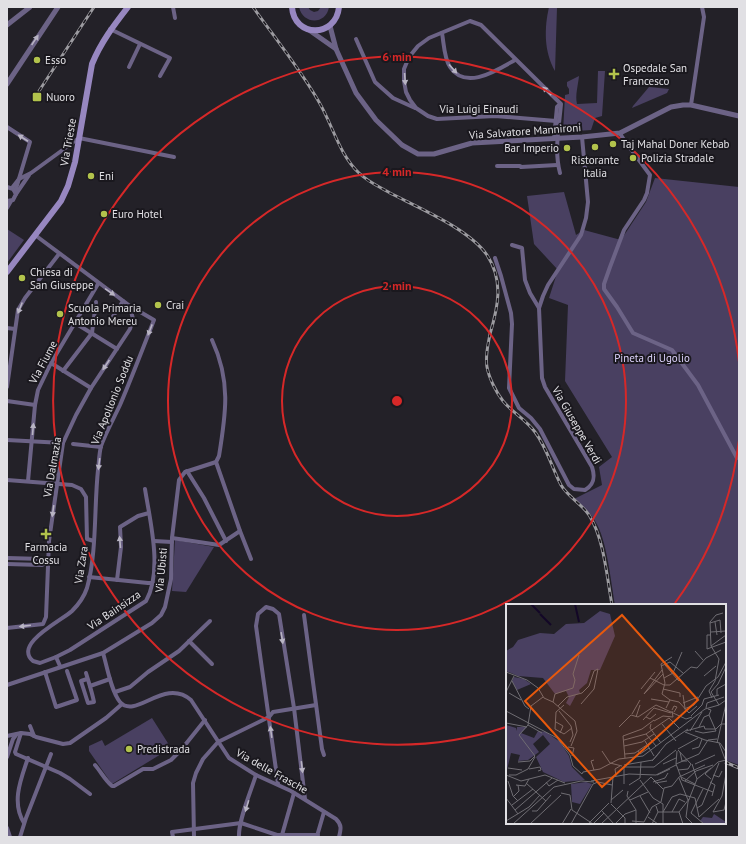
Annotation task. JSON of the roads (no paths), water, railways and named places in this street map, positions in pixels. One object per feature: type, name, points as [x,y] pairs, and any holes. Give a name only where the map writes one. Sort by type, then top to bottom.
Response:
[{"type":"main road","name":"Via Trieste","points":[[7,272],[61,201],[68,186],[75,162],[92,64],[110,29],[128,7]]},
{"type":"main road","points":[[292,7],[295,20],[309,30],[320,30],[330,26],[336,18],[340,7]]},
{"type":"street","points":[[7,25],[30,7]]},
{"type":"street","points":[[7,84],[58,7]]},
{"type":"street","points":[[173,7],[175,18]]},
{"type":"street","points":[[691,105],[704,17],[702,7]]},
{"type":"street","name":"Via Luigi Einaudi","points":[[556,121],[495,116],[437,119],[428,116],[416,108],[410,100],[406,92],[404,69],[409,57],[418,46],[429,38],[470,21],[481,25],[561,104]]},
{"type":"street","name":"Via Salvatore Mannironi","points":[[330,26],[336,49],[356,94],[376,120],[402,145],[418,154],[434,154],[472,143],[582,137],[620,133],[671,107],[683,105],[691,105],[739,116]]},
{"type":"street","points":[[110,29],[170,58],[160,76]]},
{"type":"street","points":[[309,30],[336,49]]},
{"type":"street","points":[[442,33],[446,58],[450,67],[457,74],[465,78],[483,76],[515,60]]},
{"type":"street","points":[[356,39],[375,82],[393,98],[416,108]]},
{"type":"street","points":[[129,67],[140,44]]},
{"type":"street","points":[[556,138],[561,104]]},
{"type":"street","points":[[560,173],[557,165],[556,121],[557,107],[561,104]]},
{"type":"street","points":[[7,127],[30,142],[20,179],[14,191],[14,198],[9,201],[7,208]]},
{"type":"street","points":[[620,133],[650,175],[646,196],[628,223],[620,240],[604,284],[604,289],[633,333],[672,350],[698,385],[737,458]]},
{"type":"street","name":"Via Giuseppe Verdi","points":[[495,258],[511,312],[512,324],[509,388],[519,408],[531,418],[540,429],[569,485],[574,489],[585,490],[594,482],[595,475],[592,467],[545,387],[542,378],[539,308],[548,286],[581,235],[586,218],[588,202],[582,137]]},
{"type":"street","points":[[20,179],[31,173],[79,138],[174,156]]},
{"type":"street","points":[[497,166],[521,167],[557,165]]},
{"type":"street","points":[[14,191],[31,173]]},
{"type":"street","points":[[7,187],[14,191]]},
{"type":"street","points":[[34,235],[98,284],[130,306]]},
{"type":"street","points":[[512,245],[522,248],[524,280],[539,308]]},
{"type":"street","points":[[7,387],[18,310],[21,303],[59,254]]},
{"type":"street","name":"Via Fiume","points":[[28,482],[35,404],[38,390],[51,363],[98,284]]},
{"type":"street","points":[[112,318],[123,301]]},
{"type":"street","points":[[63,371],[92,333],[96,302]]},
{"type":"street","name":"Via Dalmazia","points":[[7,628],[42,624],[46,617],[49,541],[63,443],[91,388],[130,329],[133,319],[130,306]]},
{"type":"street","name":"Via Apollonio Soddu","points":[[94,541],[101,446],[120,405],[154,320],[130,306]]},
{"type":"street","points":[[75,323],[117,350]]},
{"type":"street","points":[[7,328],[15,329]]},
{"type":"street","points":[[212,340],[222,366],[225,383],[224,427],[219,456],[216,462],[251,559]]},
{"type":"street","points":[[51,363],[91,388]]},
{"type":"street","points":[[7,401],[35,404]]},
{"type":"street","points":[[7,440],[63,443]]},
{"type":"street","points":[[73,444],[101,446]]},
{"type":"street","points":[[216,462],[187,471],[204,498],[226,541]]},
{"type":"street","name":"Via Ubisti","points":[[7,685],[60,666],[103,653],[152,623],[160,615],[165,606],[171,579],[172,540],[179,480],[187,471]]},
{"type":"street","points":[[7,480],[57,485]]},
{"type":"street","name":"Via Zara","points":[[56,657],[40,663],[30,658],[28,650],[30,645],[39,636],[72,612],[79,604],[86,590],[90,577],[94,541],[87,539],[86,497],[81,489],[72,485],[57,485]]},
{"type":"street","name":"Via Bainsizza","points":[[56,657],[70,650],[146,601],[151,592],[153,583],[154,542],[145,489]]},
{"type":"street","points":[[117,580],[121,547],[120,527],[138,516],[149,513]]},
{"type":"street","points":[[154,542],[172,540],[219,545],[240,531]]},
{"type":"street","points":[[7,558],[43,559],[48,562]]},
{"type":"street","points":[[25,559],[25,565]]},
{"type":"street","points":[[7,564],[42,565],[48,562]]},
{"type":"street","points":[[90,577],[153,583]]},
{"type":"street","points":[[278,784],[256,626],[258,614],[266,607],[273,609],[278,614],[294,708],[304,799]]},
{"type":"street","points":[[304,615],[324,755]]},
{"type":"street","points":[[115,692],[130,687],[148,672],[179,651],[210,621]]},
{"type":"street","points":[[189,642],[212,664]]},
{"type":"street","points":[[7,735],[16,735],[21,733],[30,734],[35,737],[63,744],[70,743],[106,718],[122,704],[110,679],[103,653]]},
{"type":"street","points":[[56,657],[60,666]]},
{"type":"street","points":[[45,672],[56,708],[77,700],[67,671]]},
{"type":"street","points":[[86,674],[88,679],[90,686],[94,702],[88,703],[81,681],[88,679]]},
{"type":"street","points":[[90,686],[110,679]]},
{"type":"street","name":"Via delle Frasche","points":[[122,704],[137,706],[166,693],[172,692],[186,695],[205,720],[229,758],[256,774],[294,793],[336,819],[340,823],[341,828],[339,837]]},
{"type":"street","points":[[194,837],[193,783],[203,759],[218,742],[269,716],[273,712],[316,705]]},
{"type":"street","points":[[94,765],[109,783],[114,786],[143,769],[153,769],[171,760],[205,720]]},
{"type":"street","points":[[30,726],[35,737]]},
{"type":"street","points":[[21,733],[15,752],[70,779],[90,794]]},
{"type":"street","points":[[7,757],[13,739],[16,735]]},
{"type":"street","points":[[20,837],[51,754]]},
{"type":"street","points":[[24,823],[21,818],[17,797],[28,758]]},
{"type":"street","points":[[240,837],[239,832],[241,823],[256,774]]},
{"type":"street","points":[[282,835],[294,793]]},
{"type":"street","points":[[173,837],[172,832],[241,823],[277,835],[318,836],[324,812]]},
{"type":"street","points":[[7,828],[10,837]]},
{"type":"railway","points":[[39,91],[94,7]]},
{"type":"railway","points":[[253,7],[312,90],[324,111],[341,149],[359,173],[374,184],[429,212],[456,228],[479,245],[487,255],[496,275],[498,284],[497,304],[490,334],[486,363],[489,376],[503,401],[535,432],[543,445],[561,485],[567,493],[583,507],[594,524],[602,546],[612,604]]},
{"type":"railway","points":[[726,762],[739,768]]},
{"type":"place","name":"Esso","points":[[37,60]]},
{"type":"place","name":"Ospedale San Francesco","points":[[614,74]]},
{"type":"place","name":"Nuoro","points":[[37,97]]},
{"type":"place","name":"Taj Mahal Doner Kebab","points":[[613,144]]},
{"type":"place","name":"Ristorante Italia","points":[[595,147]]},
{"type":"place","name":"Bar Imperio","points":[[567,148]]},
{"type":"place","name":"Polizia Stradale","points":[[633,158]]},
{"type":"place","name":"Eni","points":[[91,176]]},
{"type":"place","name":"Euro Hotel","points":[[104,214]]},
{"type":"place","name":"Chiesa di San Giuseppe","points":[[22,278]]},
{"type":"place","name":"Crai","points":[[158,305]]},
{"type":"place","name":"Scuola Primaria Antonio Mereu","points":[[60,314]]},
{"type":"place","name":"Farmacia Cossu","points":[[46,534]]},
{"type":"place","name":"Predistrada","points":[[129,749]]},
{"type":"park label","name":"Pineta di Ugolio","points":[[652,358]]}]
